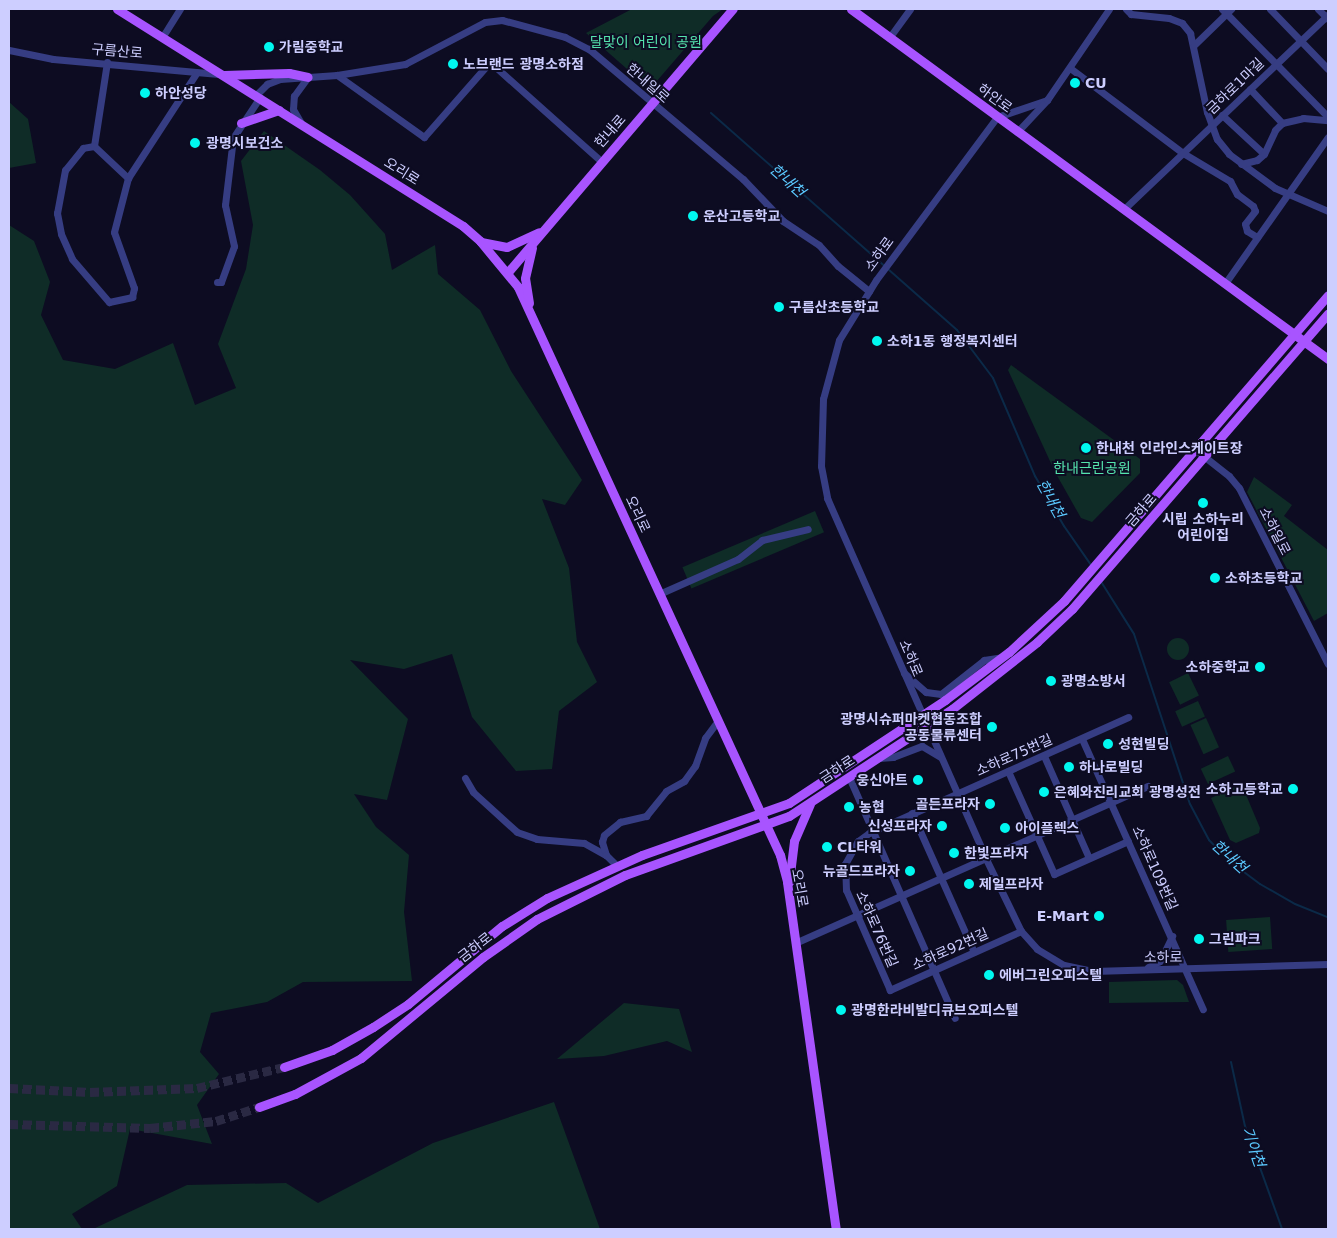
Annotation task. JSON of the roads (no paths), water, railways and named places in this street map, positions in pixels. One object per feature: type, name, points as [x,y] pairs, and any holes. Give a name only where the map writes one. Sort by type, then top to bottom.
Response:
[{"type":"main road","name":"오리로","points":[[116,9],[163,36],[463,226],[480,241],[508,272],[529,308],[659,594],[762,812],[780,855],[788,890],[836,1229]]},
{"type":"main road","name":"한내로","points":[[508,272],[733,9]]},
{"type":"main road","name":"하안로","points":[[851,9],[1296,333],[1328,359]]},
{"type":"main road","points":[[224,75],[289,74],[308,77]]},
{"type":"main road","points":[[241,123],[279,110]]},
{"type":"main road","points":[[480,241],[507,247],[544,230]]},
{"type":"main road","points":[[529,308],[526,266],[530,251],[544,230]]},
{"type":"main road","name":"금하로","points":[[284,1067],[332,1050],[373,1027],[408,1004],[477,945],[528,908],[617,866],[789,803],[923,716],[1002,657],[1033,631],[1084,580],[1328,295]]},
{"type":"main road","name":"금하로","points":[[259,1107],[295,1094],[361,1058],[483,958],[561,905],[629,874],[789,816],[927,726],[1037,642],[1089,590],[1328,313]]},
{"type":"main road","points":[[788,890],[794,841],[812,801]]},
{"type":"street","points":[[163,36],[180,9]]},
{"type":"street","points":[[890,38],[910,9]]},
{"type":"street","points":[[1018,132],[1047,100],[1109,9]]},
{"type":"street","points":[[1270,9],[1328,69]]},
{"type":"street","points":[[1276,64],[1327,17],[1318,9]]},
{"type":"street","points":[[1131,10],[1169,18],[1182,24],[1190,34],[1194,45],[1201,90],[1211,126],[1217,139],[1241,164],[1288,194],[1328,211]]},
{"type":"street","points":[[1194,45],[1226,10]]},
{"type":"street","name":"금하로1마길","points":[[1226,10],[1276,64],[1328,115]]},
{"type":"street","name":"한내일로","points":[[217,282],[221,282],[234,253],[225,206],[232,138],[258,96],[268,84],[280,79],[337,75],[405,64],[485,22],[502,20],[577,42],[653,103],[743,180],[783,221],[819,245],[838,266],[869,291]]},
{"type":"street","name":"구름산로","points":[[9,50],[53,59],[107,62],[224,75]]},
{"type":"street","points":[[94,146],[98,108],[107,62]]},
{"type":"street","points":[[337,75],[424,137],[490,62],[602,162]]},
{"type":"street","name":"금하로1마길","points":[[1211,126],[1276,64]]},
{"type":"street","points":[[1070,68],[1182,154],[1230,181],[1237,194],[1253,206],[1255,211],[1245,224],[1247,231],[1257,238]]},
{"type":"street","points":[[94,146],[83,148],[65,170],[57,213],[61,234],[72,259],[109,302],[132,297],[134,288],[114,232],[128,178],[197,72]]},
{"type":"street","points":[[301,124],[294,109],[294,96],[308,77]]},
{"type":"street","points":[[1250,89],[1282,123]]},
{"type":"street","points":[[997,117],[1047,100]]},
{"type":"street","points":[[1241,164],[1257,160],[1264,154],[1275,130],[1282,123],[1328,115]]},
{"type":"street","points":[[1222,116],[1264,154]]},
{"type":"street","name":"소하로","points":[[997,117],[876,280],[839,340],[829,369],[823,399],[821,466],[827,498],[986,859],[1021,930],[1045,956],[1072,968],[1187,969],[1328,964]]},
{"type":"street","points":[[1124,209],[1211,126]]},
{"type":"street","points":[[1226,282],[1328,137]]},
{"type":"street","points":[[94,146],[128,178]]},
{"type":"street","name":"소하일로","points":[[1196,450],[1229,476],[1239,488],[1328,664]]},
{"type":"street","points":[[659,594],[738,560],[762,540],[808,529]]},
{"type":"street","points":[[904,673],[926,692],[941,694],[984,660],[1002,657]]},
{"type":"street","name":"소하로75번길","points":[[957,794],[1128,717]]},
{"type":"street","points":[[606,856],[602,842],[604,834],[620,822],[646,816],[666,791],[684,781],[695,766],[705,738],[718,721]]},
{"type":"street","name":"소하로109번길","points":[[1082,738],[1187,969],[1202,1009]]},
{"type":"street","points":[[879,758],[893,757],[922,746],[940,757]]},
{"type":"street","points":[[1044,756],[1089,858]]},
{"type":"street","points":[[1008,771],[1054,874],[1128,841]]},
{"type":"street","points":[[849,777],[955,1018]]},
{"type":"street","points":[[465,778],[473,792],[518,832],[537,839],[584,843],[606,856],[617,866]]},
{"type":"street","points":[[795,943],[1148,786]]},
{"type":"street","name":"소하로76번길","points":[[890,990],[846,890],[845,864],[858,841],[873,831],[957,794]]},
{"type":"street","points":[[912,813],[974,952]]},
{"type":"street","name":"소하로92번길","points":[[890,990],[1021,930]]},
{"type":"street","points":[[1143,969],[1160,961],[1172,936]]},
{"type":"waterway","name":"한내천","points":[[711,113],[957,330],[993,378],[1035,476],[1064,526],[1091,565]]},
{"type":"waterway","name":"한내천","points":[[1100,580],[1134,634],[1190,804],[1209,840],[1228,860],[1260,884],[1295,904],[1328,917]]},
{"type":"waterway","name":"기아천","points":[[1231,1062],[1245,1126],[1282,1229]]},
{"type":"tunnel","points":[[9,1088],[90,1092],[197,1088],[284,1067]]},
{"type":"tunnel","points":[[9,1124],[150,1128],[216,1121],[259,1107]]},
{"type":"place","name":"가림중학교","points":[[269,47]]},
{"type":"place","name":"노브랜드 광명소하점","points":[[453,64]]},
{"type":"place","name":"CU","points":[[1075,83]]},
{"type":"place","name":"하안성당","points":[[145,93]]},
{"type":"place","name":"광명시보건소","points":[[195,143]]},
{"type":"place","name":"운산고등학교","points":[[693,216]]},
{"type":"place","name":"구름산초등학교","points":[[779,307]]},
{"type":"place","name":"소하1동 행정복지센터","points":[[877,341]]},
{"type":"place","name":"한내천 인라인스케이트장","points":[[1086,448]]},
{"type":"place","name":"시립 소하누리 어린이집","points":[[1203,503]]},
{"type":"place","name":"소하초등학교","points":[[1215,578]]},
{"type":"place","name":"소하중학교","points":[[1260,667]]},
{"type":"place","name":"광명소방서","points":[[1051,681]]},
{"type":"place","name":"광명시슈퍼마켓협동조합 공동물류센터","points":[[992,727]]},
{"type":"place","name":"성현빌딩","points":[[1108,744]]},
{"type":"place","name":"하나로빌딩","points":[[1069,767]]},
{"type":"place","name":"웅신아트","points":[[918,780]]},
{"type":"place","name":"소하고등학교","points":[[1293,789]]},
{"type":"place","name":"은혜와진리교회 광명성전","points":[[1044,792]]},
{"type":"place","name":"골든프라자","points":[[990,804]]},
{"type":"place","name":"농협","points":[[849,807]]},
{"type":"place","name":"신성프라자","points":[[942,826]]},
{"type":"place","name":"아이플렉스","points":[[1005,828]]},
{"type":"place","name":"CL타워","points":[[827,847]]},
{"type":"place","name":"한빛프라자","points":[[954,853]]},
{"type":"place","name":"뉴골드프라자","points":[[910,871]]},
{"type":"place","name":"제일프라자","points":[[969,884]]},
{"type":"place","name":"E-Mart","points":[[1099,916]]},
{"type":"place","name":"그린파크","points":[[1199,939]]},
{"type":"place","name":"에버그린오피스텔","points":[[989,975]]},
{"type":"place","name":"광명한라비발디큐브오피스텔","points":[[841,1010]]},
{"type":"park label","name":"달맞이 어린이 공원","points":[[646,42]]},
{"type":"park label","name":"한내근린공원","points":[[1092,468]]}]
